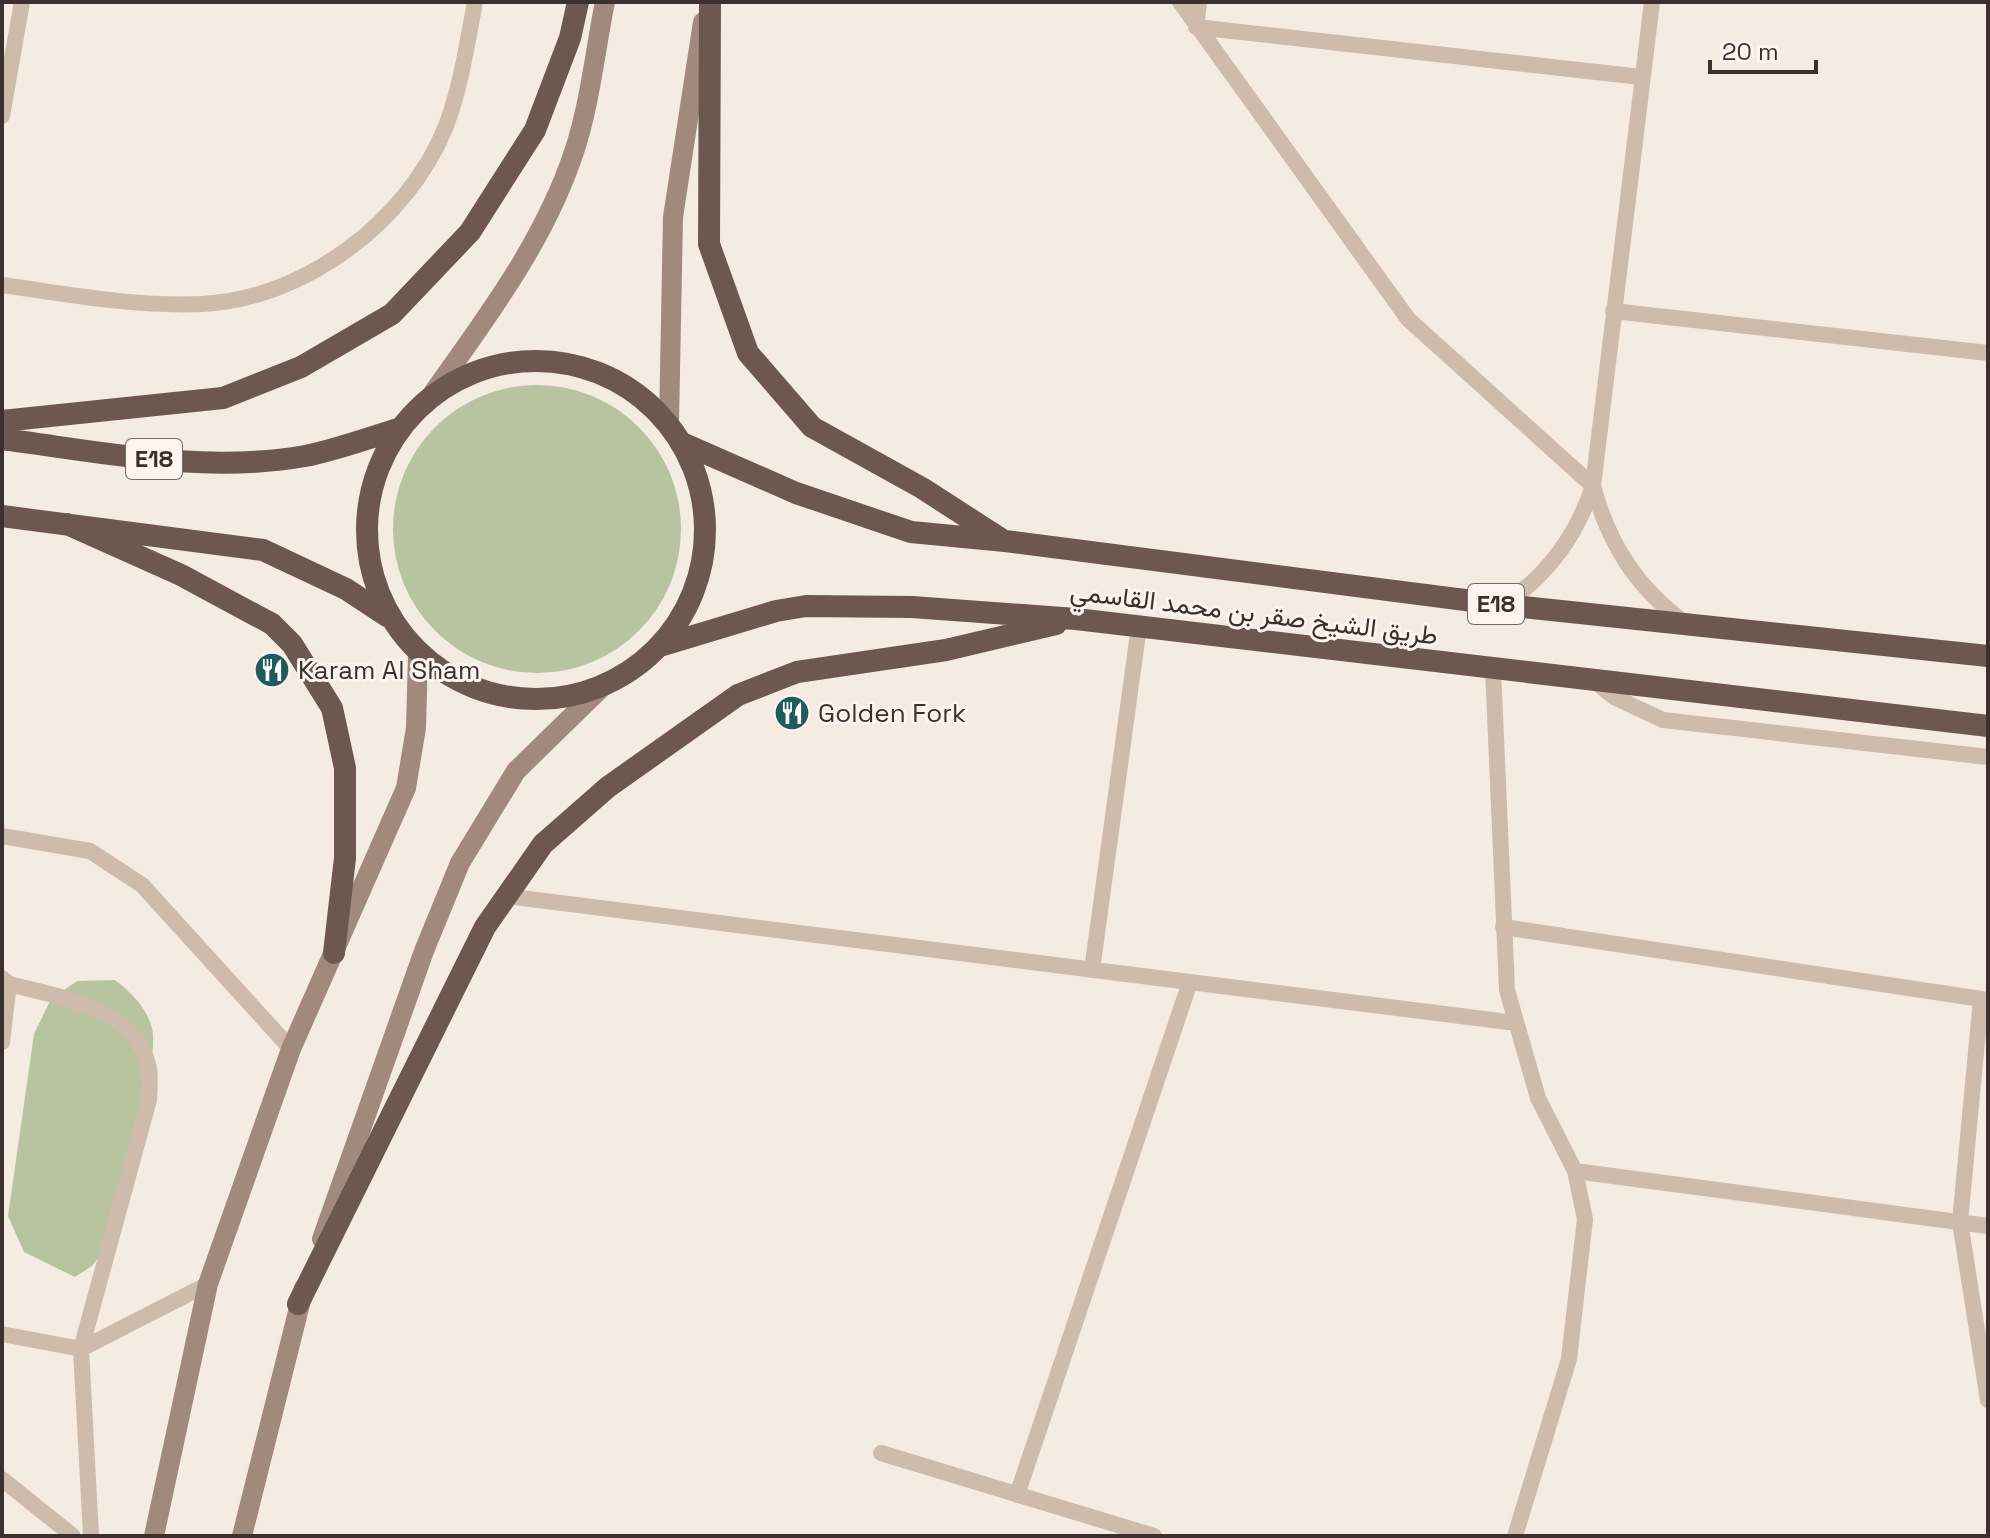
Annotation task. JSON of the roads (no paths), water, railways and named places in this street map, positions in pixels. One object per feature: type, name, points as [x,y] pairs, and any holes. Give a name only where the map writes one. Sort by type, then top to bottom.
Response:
[{"type":"highway","points":[[2,421],[223,398],[301,367],[392,314],[470,232],[535,130],[570,38],[578,2]]},
{"type":"highway","points":[[708,2],[709,244],[748,353],[812,427],[922,488],[1005,541]]},
{"type":"highway","points":[[557,360],[619,380],[674,432],[697,476],[705,503],[706,536],[702,567],[693,595],[660,646],[602,687],[538,701],[474,690],[418,655],[387,616],[370,570],[366,521],[375,473],[398,429],[433,393],[492,365],[557,360]]},
{"type":"highway","name":"E18","points":[[2,439],[192,464],[259,462],[307,456],[398,429]]},
{"type":"highway","name":"طريق الشيخ صقر بن محمد القاسمي","points":[[674,432],[796,493],[911,532],[1005,541],[1504,605],[1988,656]]},
{"type":"highway","points":[[2,516],[263,550],[323,576],[387,616]]},
{"type":"highway","points":[[67,524],[181,575],[272,624],[292,644],[332,708],[345,768],[345,858],[334,953]]},
{"type":"highway","name":"طريق الشيخ صقر بن محمد القاسمي","points":[[660,646],[776,611],[851,604],[1076,619],[1988,726]]},
{"type":"highway","points":[[298,1304],[485,927],[543,844],[608,787],[738,695],[797,672],[946,650],[1076,619]]},
{"type":"main road","points":[[433,393],[507,288],[551,212],[575,149],[605,2]]},
{"type":"main road","points":[[674,432],[673,217],[708,2]]},
{"type":"main road","points":[[154,1536],[208,1284],[291,1049],[406,788],[416,728],[418,655]]},
{"type":"main road","points":[[242,1536],[298,1304],[424,951],[460,863],[516,771],[602,687]]},
{"type":"lane","points":[[2,116],[22,2]]},
{"type":"lane","points":[[2,285],[154,304],[205,304],[256,294],[305,275],[349,248],[388,214],[420,174],[445,128],[461,78],[475,2]]},
{"type":"lane","points":[[1180,2],[1408,319],[1593,486],[1601,516],[1628,568],[1664,608],[1687,624]]},
{"type":"lane","points":[[1196,27],[1199,2]]},
{"type":"lane","points":[[1504,605],[1542,575],[1558,556],[1580,520],[1593,486],[1652,2]]},
{"type":"lane","points":[[1196,27],[1641,77]]},
{"type":"lane","points":[[1613,311],[1988,353]]},
{"type":"lane","points":[[1092,970],[1139,626]]},
{"type":"lane","points":[[1493,669],[1507,990],[1538,1098],[1575,1171],[1585,1219],[1569,1359],[1515,1536]]},
{"type":"lane","points":[[1593,680],[1614,697],[1663,720],[1988,757]]},
{"type":"lane","points":[[2,836],[90,851],[142,885],[291,1049]]},
{"type":"lane","points":[[506,896],[1516,1023]]},
{"type":"lane","points":[[1503,927],[1984,1000],[1960,1222],[1988,1400]]},
{"type":"lane","points":[[2,1042],[6,981],[116,1018],[137,1041],[149,1068],[149,1100],[81,1349],[91,1536]]},
{"type":"lane","points":[[1017,1495],[1190,982]]},
{"type":"lane","points":[[1575,1171],[1988,1226]]},
{"type":"lane","points":[[2,1334],[81,1349],[208,1284]]},
{"type":"lane","points":[[881,1453],[1154,1536]]},
{"type":"lane","points":[[2,1479],[73,1536]]},
{"type":"place","name":"Karam Al Sham","points":[[272,670]]},
{"type":"place","name":"Golden Fork","points":[[792,713]]}]
